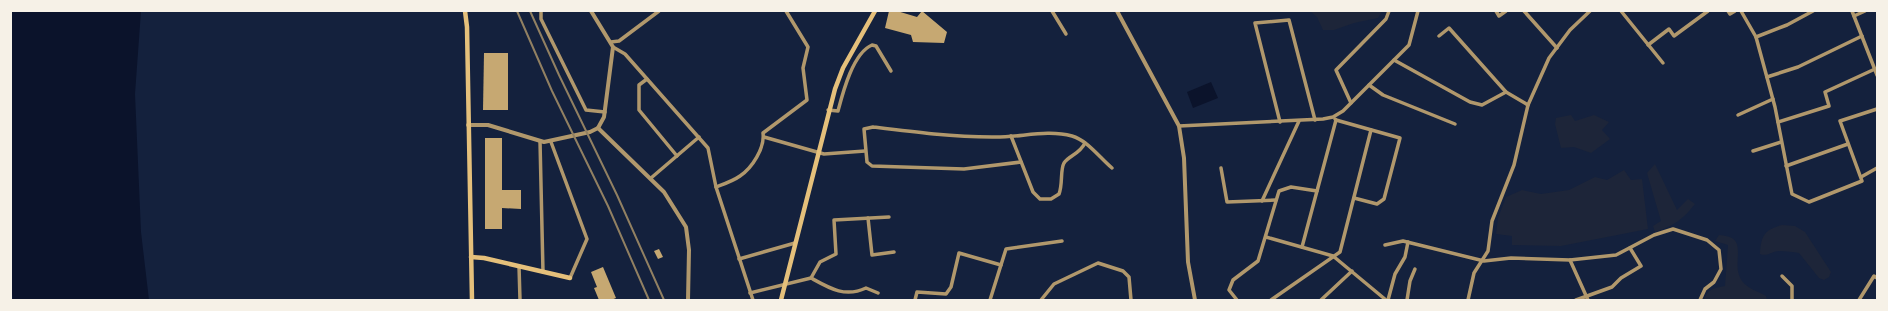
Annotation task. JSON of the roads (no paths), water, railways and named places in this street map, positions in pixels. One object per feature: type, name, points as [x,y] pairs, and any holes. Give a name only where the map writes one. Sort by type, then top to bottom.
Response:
[{"type":"main road","points":[[465,11],[467,27],[472,300]]},
{"type":"main road","points":[[781,300],[828,110],[843,68],[875,11]]},
{"type":"main road","points":[[471,257],[520,266],[570,278]]},
{"type":"street","points":[[542,11],[541,19],[586,110],[605,112]]},
{"type":"street","points":[[591,11],[614,47],[625,54],[708,148],[716,187],[753,300]]},
{"type":"street","points":[[611,42],[619,41],[659,11]]},
{"type":"street","points":[[716,187],[741,176],[759,155],[764,133],[806,100],[803,68],[808,46],[786,11]]},
{"type":"street","points":[[1052,11],[1066,34]]},
{"type":"street","points":[[1117,11],[1179,126],[1184,158],[1188,262],[1195,300]]},
{"type":"street","points":[[1351,103],[1336,70],[1386,19],[1389,11]]},
{"type":"street","points":[[1179,126],[1299,121],[1333,117],[1343,111],[1409,45],[1418,11]]},
{"type":"street","points":[[1496,11],[1499,16],[1506,11]]},
{"type":"street","points":[[1524,11],[1557,48]]},
{"type":"street","points":[[1468,300],[1474,274],[1484,261],[1488,251],[1492,221],[1514,166],[1528,105],[1549,58],[1570,30],[1590,11]]},
{"type":"street","points":[[1621,11],[1663,63]]},
{"type":"street","points":[[1648,45],[1669,29],[1674,36],[1708,11]]},
{"type":"street","points":[[1728,11],[1730,14],[1735,11]]},
{"type":"street","points":[[1742,11],[1756,37],[1767,77],[1778,122],[1792,194],[1809,202],[1862,181],[1840,121],[1877,109]]},
{"type":"street","points":[[1756,37],[1787,26],[1813,11]]},
{"type":"street","points":[[1852,11],[1877,75]]},
{"type":"street","points":[[1854,16],[1865,11]]},
{"type":"street","points":[[1280,122],[1255,23],[1289,20],[1315,120]]},
{"type":"street","points":[[1439,36],[1449,28],[1506,92],[1528,105]]},
{"type":"street","points":[[1767,77],[1798,67],[1862,36]]},
{"type":"street","points":[[828,110],[838,111],[850,74],[859,58],[868,47],[872,45],[876,46],[891,72]]},
{"type":"street","points":[[468,125],[488,125],[540,141],[551,142],[590,132],[598,128],[603,121],[605,112],[614,47]]},
{"type":"street","points":[[1394,60],[1470,102],[1482,106],[1506,92]]},
{"type":"street","points":[[1778,122],[1829,106],[1825,92],[1875,69]]},
{"type":"street","points":[[647,79],[639,85],[640,110],[677,156]]},
{"type":"street","points":[[1369,86],[1383,95],[1455,124]]},
{"type":"street","points":[[1738,115],[1773,100]]},
{"type":"street","points":[[1333,117],[1336,120],[1400,138],[1384,199],[1377,204],[1354,198]]},
{"type":"street","points":[[1302,247],[1336,120]]},
{"type":"street","points":[[1262,201],[1299,121]]},
{"type":"street","points":[[1021,162],[964,169],[872,166],[867,162],[864,129],[873,127],[939,135],[994,137],[1044,133],[1071,136],[1081,140],[1112,168]]},
{"type":"street","points":[[598,128],[664,192],[686,228],[689,250],[688,300]]},
{"type":"street","points":[[1271,300],[1340,252],[1371,130]]},
{"type":"street","points":[[1012,136],[1033,192],[1040,199],[1051,199],[1059,194],[1062,186],[1063,164],[1067,159],[1082,150],[1085,144]]},
{"type":"street","points":[[651,178],[699,137]]},
{"type":"street","points":[[764,137],[818,152],[865,151]]},
{"type":"street","points":[[540,141],[543,272]]},
{"type":"street","points":[[551,142],[587,239],[570,278]]},
{"type":"street","points":[[1753,151],[1782,142]]},
{"type":"street","points":[[1786,166],[1848,144]]},
{"type":"street","points":[[1221,168],[1227,202],[1276,200]]},
{"type":"street","points":[[1861,177],[1877,168]]},
{"type":"street","points":[[1237,300],[1229,290],[1234,280],[1258,261],[1279,191],[1291,187],[1317,191]]},
{"type":"street","points":[[811,278],[820,262],[836,254],[834,220],[889,217]]},
{"type":"street","points":[[868,218],[872,255],[894,252]]},
{"type":"street","points":[[1385,245],[1403,241],[1484,261],[1511,258],[1570,260],[1616,255],[1654,235],[1673,229],[1707,240],[1719,250],[1721,269],[1714,282],[1705,289],[1700,300]]},
{"type":"street","points":[[1266,237],[1333,256],[1387,300],[1395,274],[1405,257],[1408,242]]},
{"type":"street","points":[[990,300],[1006,249],[1062,241]]},
{"type":"street","points":[[739,259],[795,243]]},
{"type":"street","points":[[1576,300],[1587,298],[1612,287],[1621,278],[1641,266],[1630,248]]},
{"type":"street","points":[[916,300],[917,292],[946,294],[951,287],[959,253],[1002,265]]},
{"type":"street","points":[[1570,260],[1587,298]]},
{"type":"street","points":[[1041,300],[1054,284],[1098,263],[1123,271],[1129,277],[1131,300]]},
{"type":"street","points":[[520,266],[520,300]]},
{"type":"street","points":[[1407,300],[1410,281],[1415,269]]},
{"type":"street","points":[[1321,300],[1352,271]]},
{"type":"street","points":[[1782,276],[1792,286],[1792,300]]},
{"type":"street","points":[[1859,300],[1874,276],[1877,278]]},
{"type":"street","points":[[750,293],[811,278],[837,292],[858,292],[866,288],[878,293]]},
{"type":"railway","points":[[517,11],[552,91],[608,206],[649,300]]},
{"type":"railway","points":[[530,11],[617,195],[664,300]]}]
